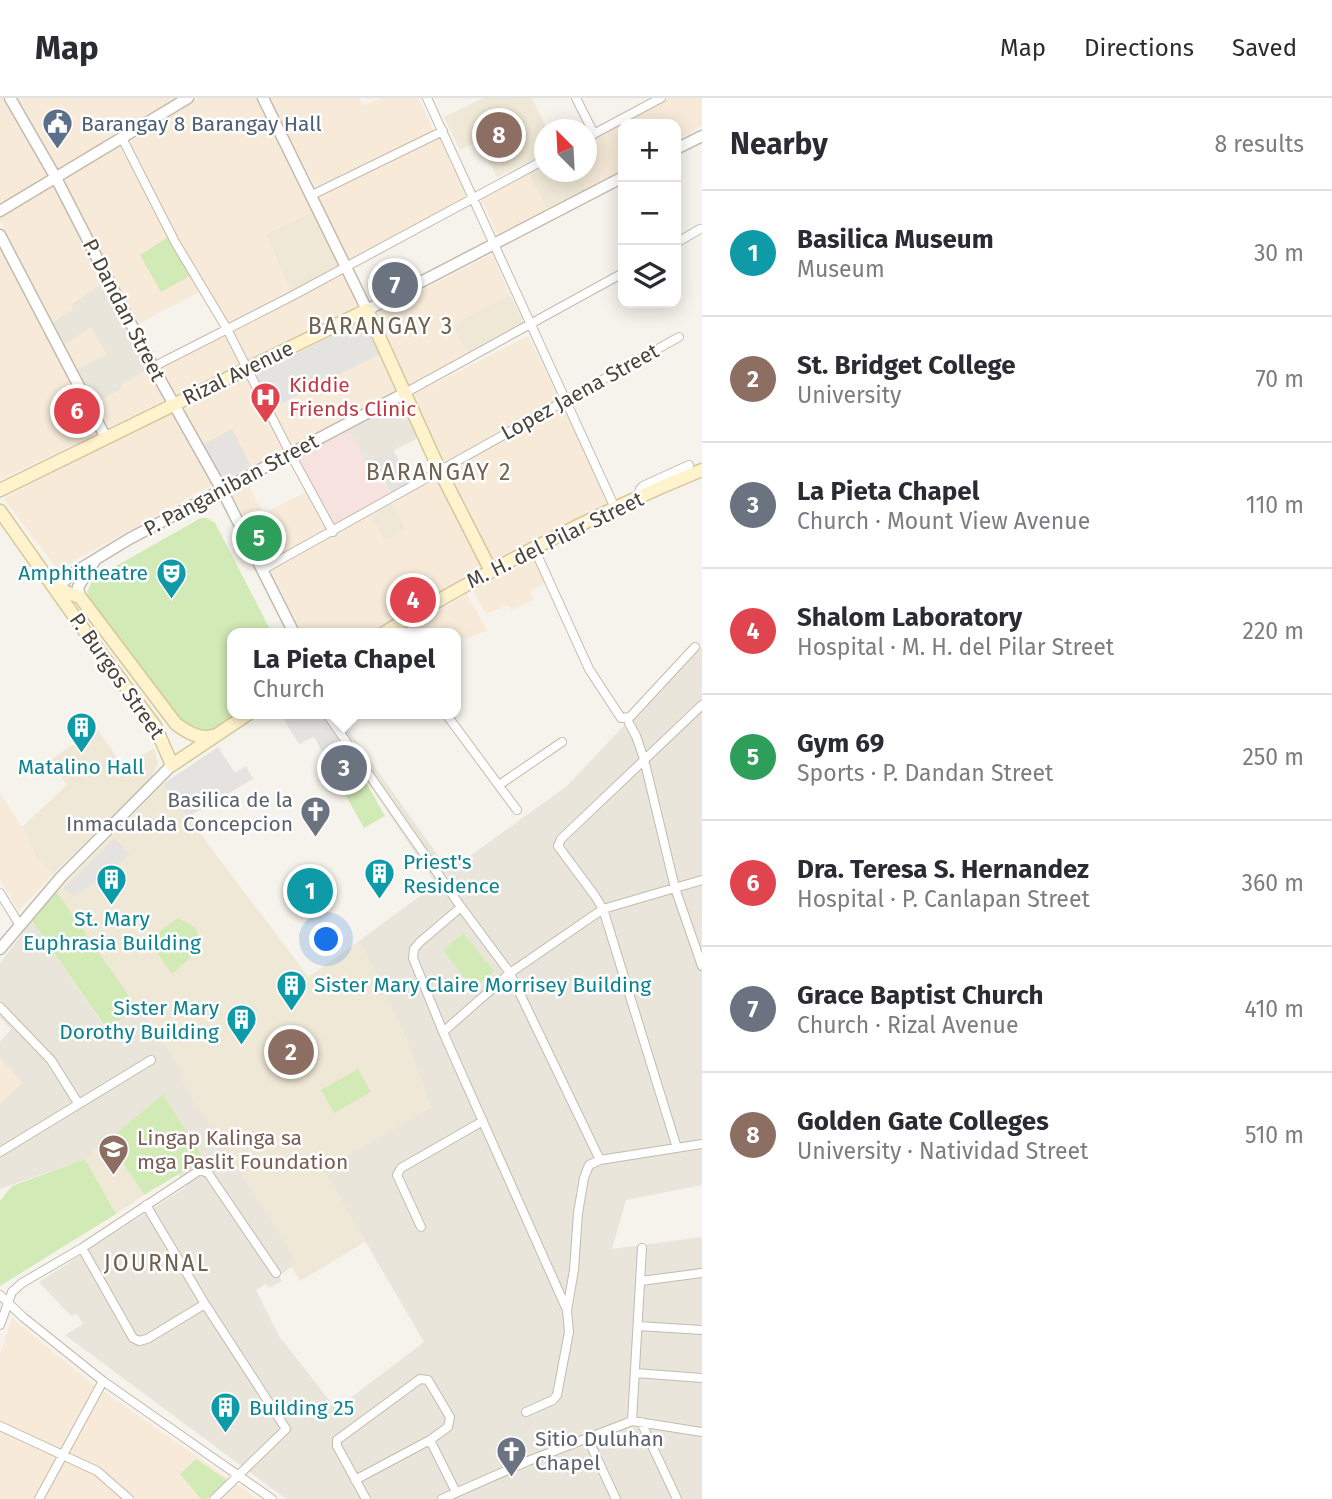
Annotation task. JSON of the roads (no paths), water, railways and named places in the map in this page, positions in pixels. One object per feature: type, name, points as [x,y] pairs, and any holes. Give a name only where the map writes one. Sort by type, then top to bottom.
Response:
[{"type":"main road","name":"Rizal Avenue","points":[[0,490],[367,310]]},
{"type":"main road","points":[[367,310],[440,471],[491,571]]},
{"type":"main road","name":"M. H. del Pilar Street","points":[[393,628],[534,548],[615,508],[702,470]]},
{"type":"main road","name":"P. Burgos Street","points":[[0,511],[163,739],[172,765]]},
{"type":"main road","name":"P. Burgos Street","points":[[57,589],[80,597],[169,717],[195,735],[206,738],[213,736]]},
{"type":"main road","points":[[172,765],[240,719]]},
{"type":"main road","points":[[163,739],[180,727]]},
{"type":"street","name":"P. Dandan Street","points":[[10,98],[55,178],[173,404],[222,489],[292,628]]},
{"type":"street","points":[[0,211],[188,98]]},
{"type":"street","points":[[263,98],[313,195],[367,310]]},
{"type":"street","points":[[427,98],[615,508]]},
{"type":"street","points":[[576,98],[584,119]]},
{"type":"street","points":[[597,132],[661,98]]},
{"type":"street","points":[[313,195],[443,131]]},
{"type":"street","points":[[681,146],[702,136]]},
{"type":"street","points":[[122,138],[175,242],[227,329],[333,532]]},
{"type":"street","points":[[153,367],[534,165]]},
{"type":"street","name":"Rizal Avenue","points":[[367,310],[618,180]]},
{"type":"street","points":[[681,240],[700,229]]},
{"type":"street","points":[[0,235],[106,438]]},
{"type":"street","name":"P. Panganiban Street","points":[[57,589],[69,575],[98,557],[618,276]]},
{"type":"street","name":"Lopez Jaena Street","points":[[262,570],[679,337]]},
{"type":"street","points":[[638,498],[643,486],[689,465]]},
{"type":"street","points":[[534,548],[589,669],[621,718],[630,717],[695,646]]},
{"type":"street","name":"P. Panganiban Street","points":[[80,597],[78,587],[98,557]]},
{"type":"street","points":[[677,1148],[603,909],[558,846],[559,842],[702,705]]},
{"type":"street","points":[[330,719],[510,973],[600,1160]]},
{"type":"street","points":[[450,719],[517,810]]},
{"type":"street","points":[[629,723],[644,759],[675,888],[702,966]]},
{"type":"street","points":[[499,785],[562,742]]},
{"type":"street","points":[[0,949],[61,877],[172,765]]},
{"type":"street","points":[[443,1032],[510,973],[603,909],[702,880]]},
{"type":"street","points":[[0,893],[19,924]]},
{"type":"street","points":[[461,906],[419,942],[414,949],[413,958],[443,1032],[567,1310]]},
{"type":"street","points":[[0,1007],[51,1060],[78,1103]]},
{"type":"street","points":[[0,1152],[151,1059]]},
{"type":"street","points":[[421,1227],[397,1175],[401,1168],[483,1121]]},
{"type":"street","points":[[526,1412],[553,1400],[557,1395],[569,1332],[567,1310],[584,1178],[589,1165],[600,1160],[702,1144]]},
{"type":"street","points":[[0,1325],[12,1292],[32,1276],[82,1248],[203,1170],[208,1173],[276,1273]]},
{"type":"street","points":[[146,1205],[205,1304],[286,1429],[241,1476],[214,1499]]},
{"type":"street","points":[[82,1248],[133,1338],[139,1341],[147,1339],[205,1304]]},
{"type":"street","points":[[642,1248],[635,1373],[636,1421],[677,1499]]},
{"type":"street","points":[[641,1281],[702,1273]]},
{"type":"street","points":[[0,1295],[23,1317],[103,1381],[272,1499]]},
{"type":"street","points":[[638,1326],[702,1331]]},
{"type":"street","points":[[635,1373],[702,1378]]},
{"type":"street","points":[[355,1480],[430,1440],[448,1427],[450,1417],[428,1380],[420,1379],[337,1440],[337,1446],[355,1480],[366,1499]]},
{"type":"street","points":[[39,1499],[103,1381]]},
{"type":"street","points":[[442,1499],[528,1461],[636,1421],[702,1432]]},
{"type":"street","points":[[0,1426],[97,1471],[129,1499]]},
{"type":"street","points":[[588,1439],[616,1499]]},
{"type":"street","points":[[430,1440],[456,1492]]},
{"type":"place","name":"Golden Gate Colleges","points":[[499,135]]},
{"type":"place","name":"Barangay 8 Barangay Hall","points":[[58,151]]},
{"type":"place","name":"Grace Baptist Church","points":[[395,285]]},
{"type":"place","name":"Dra. Teresa S. Hernandez","points":[[77,411]]},
{"type":"place","name":"Kiddie Friends Clinic","points":[[266,424]]},
{"type":"place","name":"Gym 69","points":[[259,538]]},
{"type":"place","name":"Amphitheatre","points":[[171,600]]},
{"type":"place","name":"Shalom Laboratory","points":[[413,600]]},
{"type":"place","name":"Matalino Hall","points":[[81,754]]},
{"type":"place","name":"La Pieta Chapel","points":[[344,768]]},
{"type":"place","name":"Basilica de la Inmaculada Concepcion","points":[[316,839]]},
{"type":"place","name":"Basilica Museum","points":[[310,891]]},
{"type":"place","name":"Priest's Residence","points":[[380,901]]},
{"type":"place","name":"St. Mary Euphrasia Building","points":[[112,906]]},
{"type":"place","name":"Sister Mary Claire Morrisey Building","points":[[291,1012]]},
{"type":"place","name":"Sister Mary Dorothy Building","points":[[242,1047]]},
{"type":"place","name":"St. Bridget College","points":[[291,1052]]},
{"type":"place","name":"Lingap Kalinga sa mga Paslit Foundation","points":[[114,1177]]},
{"type":"place","name":"Building 25","points":[[226,1435]]},
{"type":"place","name":"Sitio Duluhan Chapel","points":[[512,1478]]},
{"type":"district","name":"BARANGAY 3","points":[[381,326]]},
{"type":"district","name":"BARANGAY 2","points":[[439,472]]},
{"type":"district","name":"JOURNAL","points":[[157,1263]]}]
